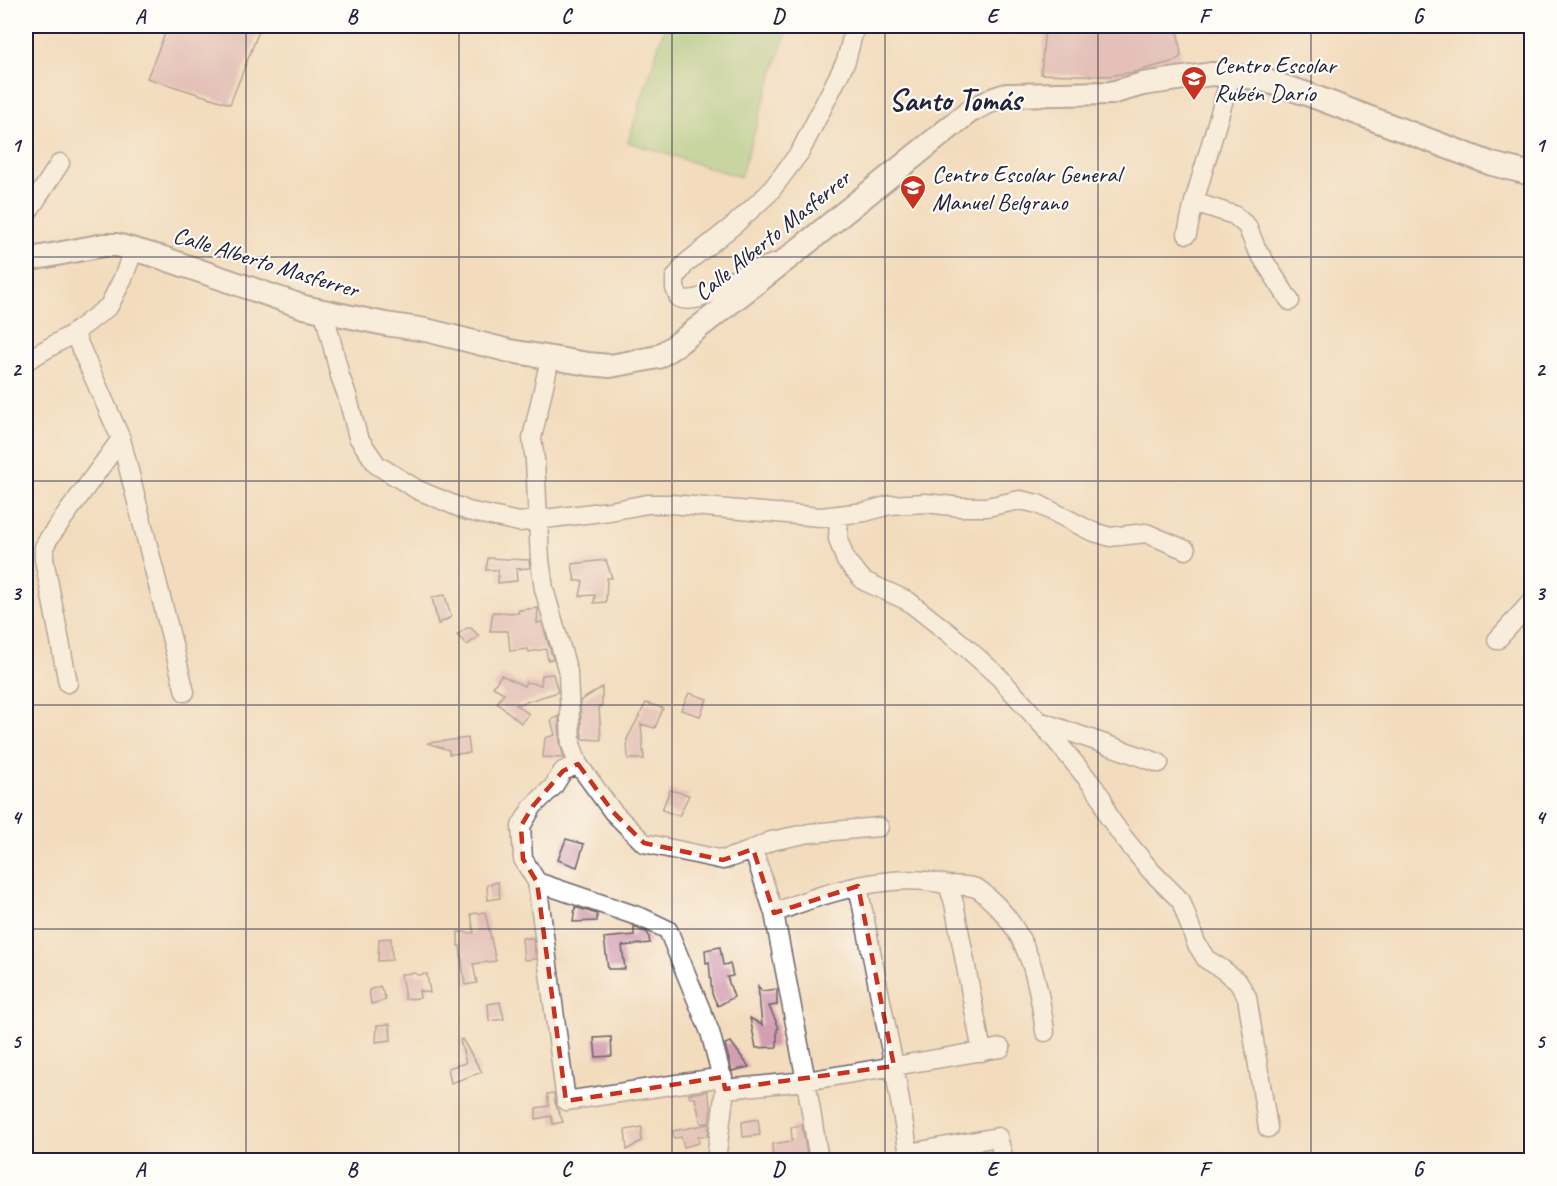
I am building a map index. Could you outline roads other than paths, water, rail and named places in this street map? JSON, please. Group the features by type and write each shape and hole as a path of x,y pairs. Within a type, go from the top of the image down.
{"main road":[{"name":"Calle Alberto Masferrer","path":"26,260 104,245 117,245 324,312 426,330 550,359 610,366 658,357 676,345 969,112 1006,95 1111,93 1143,84 1212,74 1257,78 1307,94 1492,164 1532,174"}],"street":[{"path":"787,259 744,274 695,299 679,298 675,288 675,278 686,263 755,207 769,193 794,160 846,61 855,26"},
{"path":"1187,234 1231,75"},
{"path":"26,215 60,163"},
{"path":"1194,202 1234,215 1247,226 1256,248 1290,301"},
{"path":"26,361 74,333 109,306 134,249"},
{"path":"324,312 358,437 377,465 418,490 468,511 519,522 647,504 671,504 821,517 865,512 890,505 926,503 987,507 1020,500 1038,504 1090,531 1110,537 1146,533 1186,550"},
{"path":"74,333 121,439 185,692"},
{"path":"550,359 532,438 537,520 544,589 568,672 571,744 578,764 613,812 644,843 723,860 771,841 810,833 879,827"},
{"path":"68,684 44,559 44,547 121,439"},
{"path":"839,515 838,539 846,561 864,581 908,601 960,642 999,677 1090,782 1102,798 1108,816 1123,837 1151,871 1181,901 1196,943 1206,959 1238,982 1247,997 1268,1128"},
{"path":"1497,640 1532,601"},
{"path":"1037,720 1159,763"},
{"path":"578,764 563,771 553,787 533,806 521,826 523,859 537,882 566,1101 724,1083 806,1081 1001,1048"},
{"path":"753,849 774,913 819,1161"},
{"path":"774,913 803,901 858,886 934,881 977,888 996,905 1017,930 1032,960 1041,998 1045,1032"},
{"path":"537,882 643,918 668,930 710,1032 724,1083 716,1161"},
{"path":"948,885 954,903 982,1052"},
{"path":"858,886 894,1066 909,1157 998,1137 1004,1161"}],"place":[{"name":"Centro Escolar Rubén Darío","path":"1194,102"},
{"name":"Centro Escolar General Manuel Belgrano","path":"913,211"}],"district":[{"name":"Santo Tomás","path":"955,100"}]}
